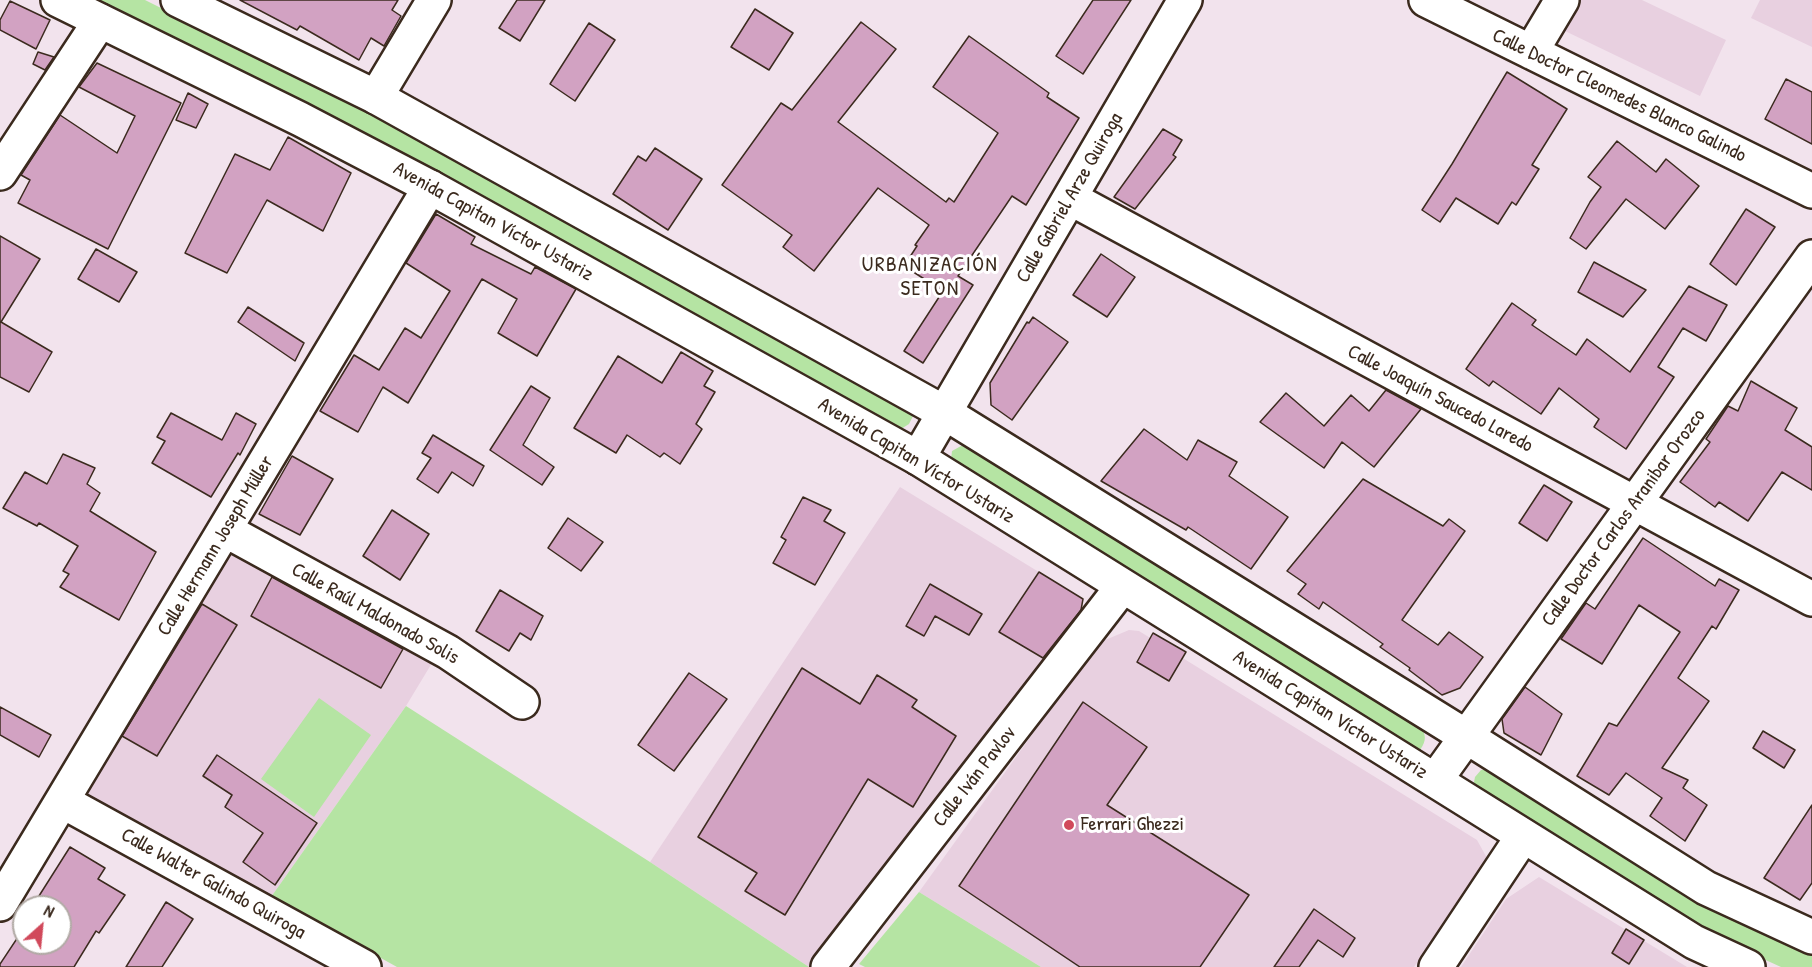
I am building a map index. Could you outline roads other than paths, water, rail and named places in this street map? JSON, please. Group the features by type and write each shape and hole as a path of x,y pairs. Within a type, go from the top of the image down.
{"street":[{"name":"Avenida Capitan Víctor Ustariz","path":"58,0 300,119 430,187 918,458 1694,942 1748,967"},
{"path":"178,0 376,96 945,413 1706,888 1812,937"},
{"path":"376,96 434,0"},
{"name":"Calle Gabriel Arze Quiroga","path":"918,458 1185,0"},
{"name":"Calle Doctor Cleomedes Blanco Galindo","path":"1426,0 1812,191"},
{"path":"1531,52 1562,0"},
{"path":"0,172 100,21"},
{"name":"Calle Hermann Joseph Müller","path":"0,904 430,187"},
{"name":"Calle Joaquín Saucedo Laredo","path":"1070,198 1812,599"},
{"name":"Calle Doctor Carlos Aranibar Orozco","path":"1436,779 1812,256"},
{"name":"Calle Raúl Maldonado Solis","path":"225,530 448,652 522,702"},
{"name":"Calle Iván Pavlov","path":"828,967 1122,587"},
{"name":"Calle Walter Galindo Quiroga","path":"62,801 364,967"},
{"path":"1436,967 1523,836"}],"place":[{"name":"Ferrari Ghezzi","path":"1069,825"}],"district":[{"name":"URBANIZACIÓN SETON","path":"930,277"}]}
